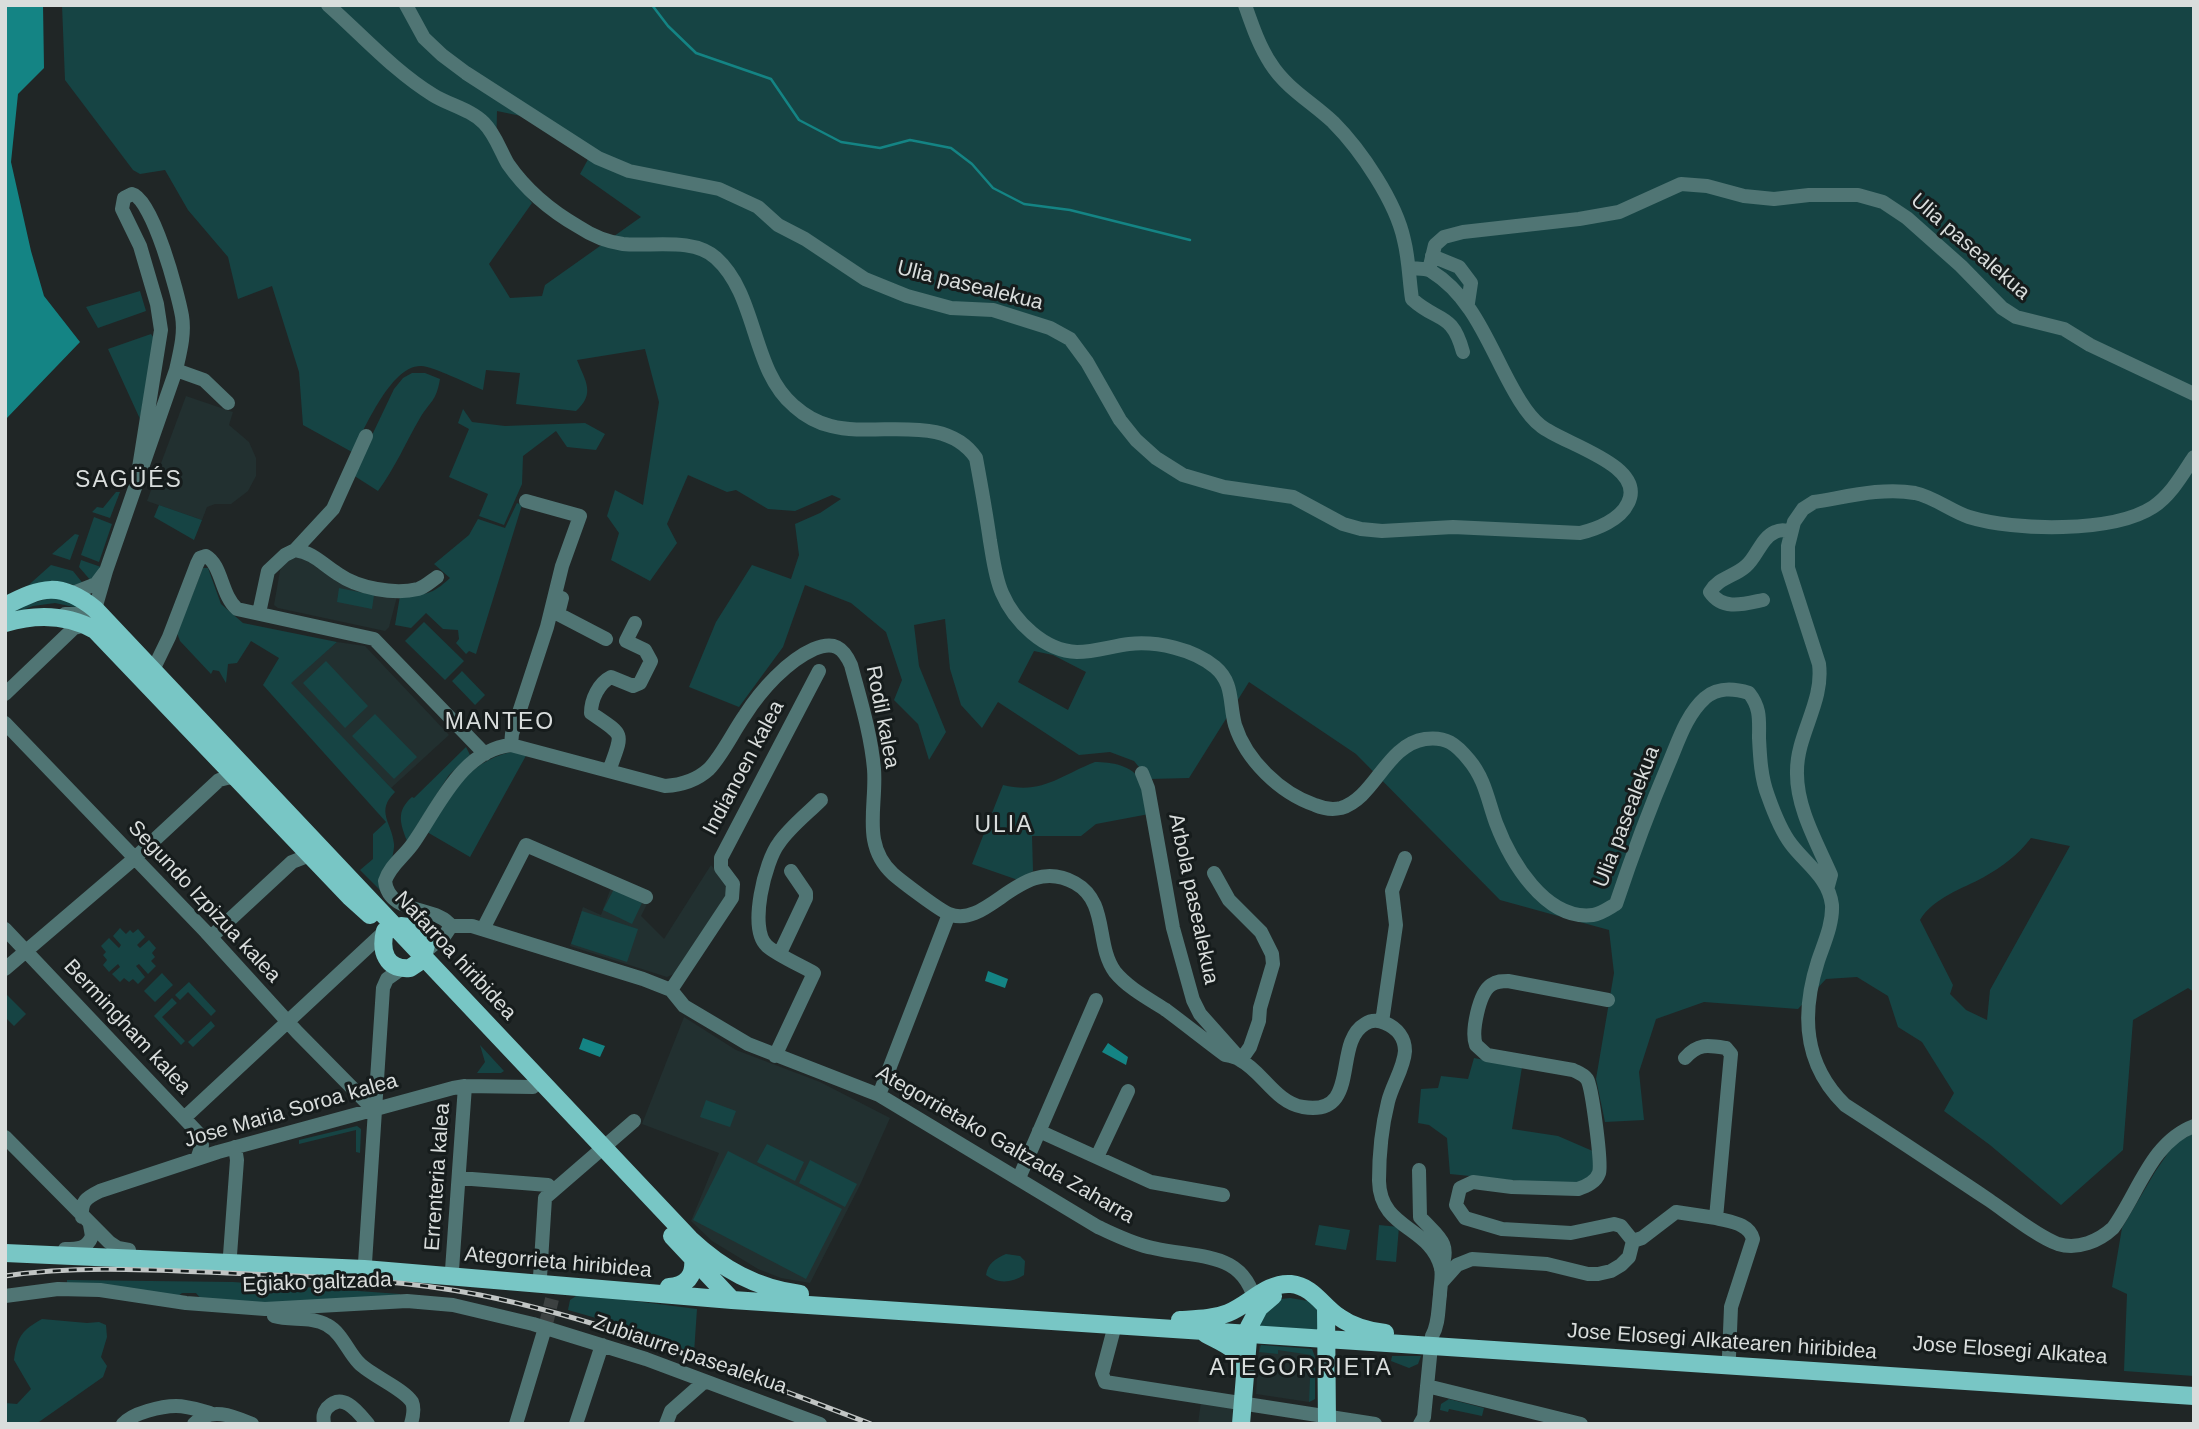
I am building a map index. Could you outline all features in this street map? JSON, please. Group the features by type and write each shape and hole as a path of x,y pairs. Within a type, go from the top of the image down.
{"main road":[{"path":"5,606 41,590 56,589 73,593"},
{"name":"Nafarroa hiribidea","path":"73,593 95,608 153,670 533,1087 690,1239 738,1276 764,1287 807,1295"},
{"path":"14,621 53,617 87,625"},
{"name":"Nafarroa hiribidea","path":"87,625 104,638 310,855 390,929"},
{"path":"411,927 419,932 424,939 417,960 393,966 385,956 383,946 390,929 411,927"},
{"name":"Nafarroa hiribidea","path":"417,960 600,1151 693,1259 729,1296"},
{"name":"Ategorrieta hiribidea","path":"129,1250 452,1270 548,1285 669,1287 729,1296 807,1295 1180,1320 1218,1316 1256,1304"},
{"name":"Ategorrieta hiribidea","path":"11,1253 319,1266 1095,1324"},
{"path":"669,1287 683,1284 690,1278 694,1268 693,1259"},
{"path":"1241,1424 1248,1334 1256,1304 1284,1292 1299,1291 1320,1301 1326,1339 1327,1420"},
{"name":"Jose Elosegi Alkatea","path":"1320,1301 1341,1319 1363,1329 1431,1341 1729,1356 2194,1386"},
{"name":"Jose Elosegi Alkatearen hiribidea","path":"1095,1324 1326,1339 1431,1341 2194,1396"},
{"path":"1200,1331 1234,1349 1245,1368"}],"street":[{"name":"Ulia pasealekua","path":"328,5 373,47 433,95 475,116 485,124 508,163 551,210 581,229 620,243 696,247 714,256 731,274 777,387 792,405 810,418 831,426 933,432 953,437 968,446 975,458 1001,591 1016,619 1037,637 1059,648 1075,652 1151,643 1198,656 1215,667 1227,681 1235,725 1247,749 1276,784 1299,798 1328,809 1340,808 1360,795 1407,745 1436,737 1452,741 1471,762 1483,781 1497,825 1517,863 1536,891 1561,909 1574,914 1591,915 1616,904 1639,834 1694,709 1706,697 1723,688 1741,690 1749,693 1756,702 1760,717 1762,774 1777,821 1790,843 1828,886"},
{"name":"Ulia pasealekua","path":"406,5 424,38 439,53 598,158 629,171 722,190 758,207 778,225 805,239 865,279 907,296 951,307 993,310 1050,328 1070,339 1087,362 1120,420 1136,440 1156,458 1183,475 1224,487 1293,497 1343,524 1382,531 1453,527 1580,533 1596,529 1619,515 1632,495 1630,481 1617,467 1540,426 1521,402 1468,303 1430,263"},
{"path":"1245,5 1271,65 1303,98 1333,123 1364,160 1394,211 1404,237 1412,299 1419,306 1453,325 1463,352"},
{"name":"Ulia pasealekua","path":"1430,263 1435,245 1444,237 1463,232 1619,212 1681,184 1707,186 1744,196 1774,199 1809,195 1858,195 1883,202 1907,218 2016,317 2064,329 2090,345 2194,394"},
{"path":"14,621 41,613 91,614 95,608 145,449 176,370 182,337 182,317 160,236 141,198 132,194 124,198 122,209 140,246 157,304 160,335 145,449"},
{"name":"Ulia pasealekua","path":"1410,268 1430,263 1459,267 1471,282 1468,303"},
{"path":"160,335 172,331 182,337"},
{"path":"176,370 204,380 228,403"},
{"path":"259,613 268,571 285,555 295,550 333,509 366,436"},
{"path":"2194,457 2166,497 2156,505 2143,513 2109,523 2064,527 1997,523 1968,516 1917,494 1896,491 1814,502 1803,509 1794,522 1788,568 1819,664 1821,679 1801,745 1797,771 1801,804 1831,875 1828,886 1832,906 1831,921 1810,987 1808,1028 1815,1059 1833,1093 1845,1105 2023,1223 2058,1244 2073,1246 2088,1244 2104,1237 2122,1215 2159,1151 2171,1138 2194,1126"},
{"path":"365,1263 383,988 387,979 417,960 448,930 445,920 395,899 389,894 385,881 392,868 414,843 451,784 485,754 511,745 560,573 580,516 526,501"},
{"path":"1763,600 1731,606 1715,600 1710,592 1715,584 1745,568 1766,538 1776,531 1791,532"},
{"path":"295,550 309,552 338,575 373,588 421,588 437,577"},
{"path":"154,690 153,670 200,558 206,555 214,564 230,603 237,610 374,639 485,754"},
{"path":"73,593 96,584 106,571"},
{"path":"560,573 567,578 558,614 606,639"},
{"path":"613,772 621,739 618,731 591,713 591,705 602,681 611,677 634,685 640,683 651,661 645,650 626,641 635,623"},
{"path":"5,694 74,628 87,625"},
{"name":"Rodil kalea","path":"511,745 665,786 684,785 709,768 747,712 774,679 807,652 832,644 846,654 851,665 872,756 872,831 877,851 893,874 949,914"},
{"name":"Indianoen kalea","path":"671,990 732,898 733,884 721,868 721,858 819,671"},
{"name":"Segundo Izpizua kalea","path":"5,723 373,1109"},
{"name":"Arbola pasealekua","path":"1142,773 1148,788 1172,928 1193,1000 1200,1014 1241,1060"},
{"path":"5,969 135,858 219,780 231,778 242,783"},
{"path":"775,1056 814,974 766,946 761,936 762,884 768,862 779,843 821,800"},
{"path":"484,929 526,845 646,897"},
{"path":"211,937 292,862 310,855"},
{"path":"1382,1021 1396,925 1392,891 1405,858"},
{"path":"780,953 806,898 806,893 791,872"},
{"path":"1214,873 1229,900 1261,932 1272,954 1273,964 1260,1008 1259,1021 1250,1047 1241,1060"},
{"path":"879,1095 949,914 975,912 1033,878 1054,877 1077,884 1097,907 1105,947 1115,972 1131,987 1225,1055 1241,1060 1266,1084 1296,1105 1314,1108 1335,1100 1342,1088 1348,1050 1356,1032 1369,1021 1382,1021 1400,1033 1405,1050 1387,1104 1379,1178 1380,1196 1385,1208 1427,1244 1434,1254 1441,1276"},
{"name":"Ategorrietako Galtzada Zaharra","path":"419,932 429,936 460,925 484,929 671,990 684,1006 731,1035 775,1056 879,1095 1088,1221 1125,1240 1229,1264 1248,1279 1256,1304"},
{"name":"Bermingham kalea","path":"5,929 202,1139 197,1159"},
{"path":"184,1118 390,929"},
{"path":"1608,1000 1508,981 1498,981 1486,990 1474,1030 1476,1045 1487,1055 1573,1070 1583,1075 1590,1087 1600,1166 1596,1179 1586,1187 1578,1189 1466,1183 1460,1188 1456,1205 1465,1218 1502,1229 1571,1233 1614,1223 1621,1226 1633,1241"},
{"path":"1019,1178 1096,1000"},
{"path":"1685,1058 1704,1045 1726,1048 1731,1054 1716,1219"},
{"name":"Jose Maria Soroa kalea","path":"86,1221 81,1205 86,1198 100,1191 235,1147 465,1086 533,1087"},
{"name":"Errenteria kalea","path":"452,1270 465,1086"},
{"path":"1097,1157 1128,1091"},
{"path":"548,1285 545,1198 634,1121"},
{"path":"1040,1131 1151,1182 1223,1195"},
{"path":"5,1138 86,1221 113,1245 129,1250"},
{"path":"230,1255 237,1160 235,1147"},
{"path":"1419,1170 1420,1217 1443,1243 1446,1251 1437,1327 1431,1341 1424,1418 1420,1424"},
{"path":"459,1178 548,1185 553,1191"},
{"path":"1633,1241 1642,1238 1676,1212 1744,1226 1751,1232 1753,1239 1731,1307 1729,1356"},
{"path":"11,1253 28,1248 81,1248 90,1239 86,1221"},
{"path":"1441,1276 1472,1259 1547,1264 1579,1273 1598,1274 1621,1265 1629,1257 1633,1241"},
{"name":"Egiako galtzada","path":"5,1296 58,1289 100,1290 186,1303 265,1309 407,1301 434,1302 545,1328"},
{"path":"265,1309 269,1314 282,1318 303,1318 327,1325 360,1364 403,1392 412,1403 414,1411 411,1424"},
{"path":"1115,1325 1102,1374 1105,1382 1242,1403 1327,1420 1375,1424"},
{"path":"516,1424 545,1328"},
{"name":"Zubiaurre pasealekua","path":"545,1328 602,1345 817,1423"},
{"path":"576,1424 602,1345"},
{"path":"666,1424 671,1411 705,1381"},
{"path":"1427,1385 1581,1424"},
{"path":"324,1424 325,1410 333,1403 344,1401 352,1405 368,1424"},
{"path":"123,1424 128,1418 178,1406 225,1414 252,1424"},
{"path":"194,1424 210,1413"}],"shaded area":[{"path":"62,5 2194,5 2194,992 2188,988 2133,1020 2123,1150 2061,1205 1990,1145 1944,1111 1954,1093 1922,1042 1898,1027 1888,996 1857,977 1826,979 1798,1009 1704,1002 1656,1019 1639,1072 1644,1120 1605,1122 1596,1079 1614,973 1609,930 1500,900 1356,754 1249,682 1189,778 1149,779 1134,761 1110,752 1079,755 998,702 982,728 961,705 950,669 945,619 914,625 919,666 946,732 929,760 918,724 894,700 902,680 886,632 851,603 805,585 783,647 739,707 689,687 716,622 752,565 791,579 799,555 795,524 820,513 841,499 832,495 795,511 768,509 736,490 727,492 688,475 667,524 677,543 650,581 611,560 619,533 607,516 615,490 643,505 659,402 645,349 577,360 587,392 582,405 576,411 516,404 520,373 486,370 483,390 427,367 410,368 399,376 380,400 352,452 303,425 299,372 272,286 238,299 228,257 188,210 165,170 140,174 133,170 65,80","holes":["497,111 526,117 592,152 580,174 641,217 545,285 542,296 510,298 489,264 532,203 496,156","1034,651 1053,655 1086,672 1068,710 1018,682","2031,838 2070,846 1990,990 1987,1020 1966,1010 1950,994 1953,985 1920,920 1940,900 1984,877 2016,855"]},
{"path":"140,291 146,311 98,328 86,307"},
{"path":"151,334 154,338 140,419 108,349"},
{"path":"412,373 425,373 440,379 438,387 435,397 378,491 353,475 394,389 403,378"},
{"path":"186,396 233,412 229,425 249,442 256,458 256,476 248,491 231,504 207,507 202,520 147,501"},
{"path":"463,409 472,422 505,426 585,423 605,434 596,450 567,447 556,431 523,456 522,484 504,525 479,516 488,494 449,477 469,429 458,423"},
{"path":"116,492 120,492 110,518 92,512 97,507 103,508"},
{"path":"517,503 522,505 476,654 469,651 466,654 456,643 459,639 458,630 443,629 426,613 411,628 395,625 400,596 428,593 444,584 450,578 434,564 469,535 478,519 505,528"},
{"path":"159,505 202,520 194,540 154,517"},
{"path":"94,517 112,524 99,562 81,555"},
{"path":"75,534 79,535 70,560 52,554"},
{"path":"296,557 307,558 398,593 389,627 385,631 274,605 281,565"},
{"path":"81,560 101,567 92,582 79,567"},
{"path":"51,565 73,571 85,586 57,582 23,590"},
{"path":"203,568 208,568 221,604 243,623 337,642 291,683 395,792 385,811 394,848 383,893 360,870 373,859 373,834 386,822 263,685 279,658 251,641 237,663 228,664 226,683 219,671 213,670 211,674 180,641 177,633"},
{"path":"339,588 374,595 372,609 337,602"},
{"path":"60,595 88,610 55,603 33,606 5,616 5,611"},
{"path":"424,622 464,661 445,680 405,641"},
{"path":"337,642 365,646 449,735 391,788 290,683"},
{"path":"326,661 368,706 345,728 303,683"},
{"path":"462,671 485,695 475,705 452,681"},
{"path":"375,714 417,757 394,779 352,736"},
{"path":"466,747 470,755 449,775 407,841 401,823 403,807"},
{"path":"511,752 528,752 470,857 427,832 460,783 470,773 495,757"},
{"path":"1095,762 1121,766 1132,771 1144,788 1149,814 1096,824 1081,836 1032,836 1033,871 1018,880 972,864 1003,785 1040,786"},
{"path":"711,865 728,886 729,893 676,973 667,977 570,946 583,907 601,915 612,885 648,902 641,916 664,939"},
{"path":"614,889 642,903 632,924 603,910"},
{"path":"582,911 638,929 627,962 571,944"},
{"path":"120,928 126,934 130,930 133,933 138,929 145,937 137,945 140,948 149,940 156,948 152,953 155,957 151,961 156,966 148,974 139,964 136,966 145,977 138,984 133,979 129,982 124,978 120,982 112,974 120,967 118,964 109,972 103,965 107,960 103,955 106,952 101,946 109,938 119,948 121,945 113,936"},
{"path":"162,973 173,985 155,1002 144,991"},
{"path":"189,982 216,1011 211,1016 188,992 180,1000 175,995"},
{"path":"7,995 26,1014 14,1026 5,1017"},
{"path":"172,998 177,1003 162,1017 185,1041 181,1045 154,1016"},
{"path":"684,1017 736,1050 820,1082 890,1118 860,1185 810,1283 781,1278 758,1269 712,1241 691,1221 719,1153 642,1124"},
{"path":"211,1021 215,1026 193,1047 188,1042"},
{"path":"480,1045 504,1071 477,1073 485,1062"},
{"path":"1474,1058 1522,1067 1512,1129 1558,1136 1595,1152 1598,1167 1585,1183 1529,1182 1450,1174 1447,1138 1429,1125 1418,1123 1421,1089 1438,1088 1441,1076 1468,1079"},
{"path":"706,1100 736,1111 730,1127 700,1117"},
{"path":"357,1126 361,1129 360,1153 356,1152 356,1130 299,1144 299,1140"},
{"path":"2194,1133 2194,1376 2124,1371 2127,1294 2112,1287 2122,1228 2174,1144"},
{"path":"767,1144 804,1162 795,1181 757,1162"},
{"path":"728,1151 842,1209 806,1279 693,1220"},
{"path":"810,1160 857,1184 845,1207 799,1183"},
{"path":"1319,1225 1350,1230 1346,1250 1315,1245"},
{"path":"1379,1225 1399,1227 1396,1262 1376,1260"},
{"path":"1006,1254 1020,1256 1025,1261 1024,1275 1005,1281 986,1275 988,1267"},
{"path":"67,1280 233,1282 400,1294 400,1298 282,1305 202,1300 196,1293 182,1293 176,1298 67,1284"},
{"path":"579,1294 697,1309 694,1353 568,1310 570,1300"},
{"path":"1290,1298 1318,1306 1321,1330 1257,1329 1257,1318 1281,1299"},
{"path":"42,1319 99,1322 106,1325 107,1337 101,1357 107,1366 103,1377 36,1424 5,1424 5,1403 17,1404 31,1389 14,1360 17,1345 25,1331"},
{"path":"1261,1345 1312,1349 1315,1357 1315,1399 1309,1402 1256,1394"},
{"path":"1261,1345 1312,1349 1315,1357 1315,1399 1309,1402 1311,1355 1278,1350 1278,1354 1259,1352"},
{"path":"1392,1356 1421,1356 1418,1364 1409,1368 1391,1361"},
{"path":"1449,1399 1484,1408 1482,1416 1449,1409 1448,1412 1440,1410 1441,1404"},
{"path":"1201,1401 1228,1405 1236,1412 1234,1424 1198,1424"}],"water":[{"path":"5,5 43,5 44,68 18,94 11,162 44,296 80,342 5,420"},
{"path":"988,971 1008,979 1005,988 985,981"},
{"path":"583,1038 605,1046 600,1057 579,1049"},
{"path":"1108,1043 1128,1057 1126,1065 1102,1052"}],"waterway":[{"path":"652,5 668,26 696,53 771,79 799,120 841,142 880,148 910,140 951,148 972,164 993,188 1024,204 1070,210 1190,240"}],"tunnel":[{"path":"545,1328 552,1299"}],"railway":[{"path":"5,1276 60,1270 144,1270 354,1279 449,1289 530,1306 629,1335 871,1424"}],"district":[{"name":"SAGÜÉS","path":"129,481"},
{"name":"MANTEO","path":"500,723"},
{"name":"ULIA","path":"1004,826"},
{"name":"ATEGORRIETA","path":"1301,1369"}]}
